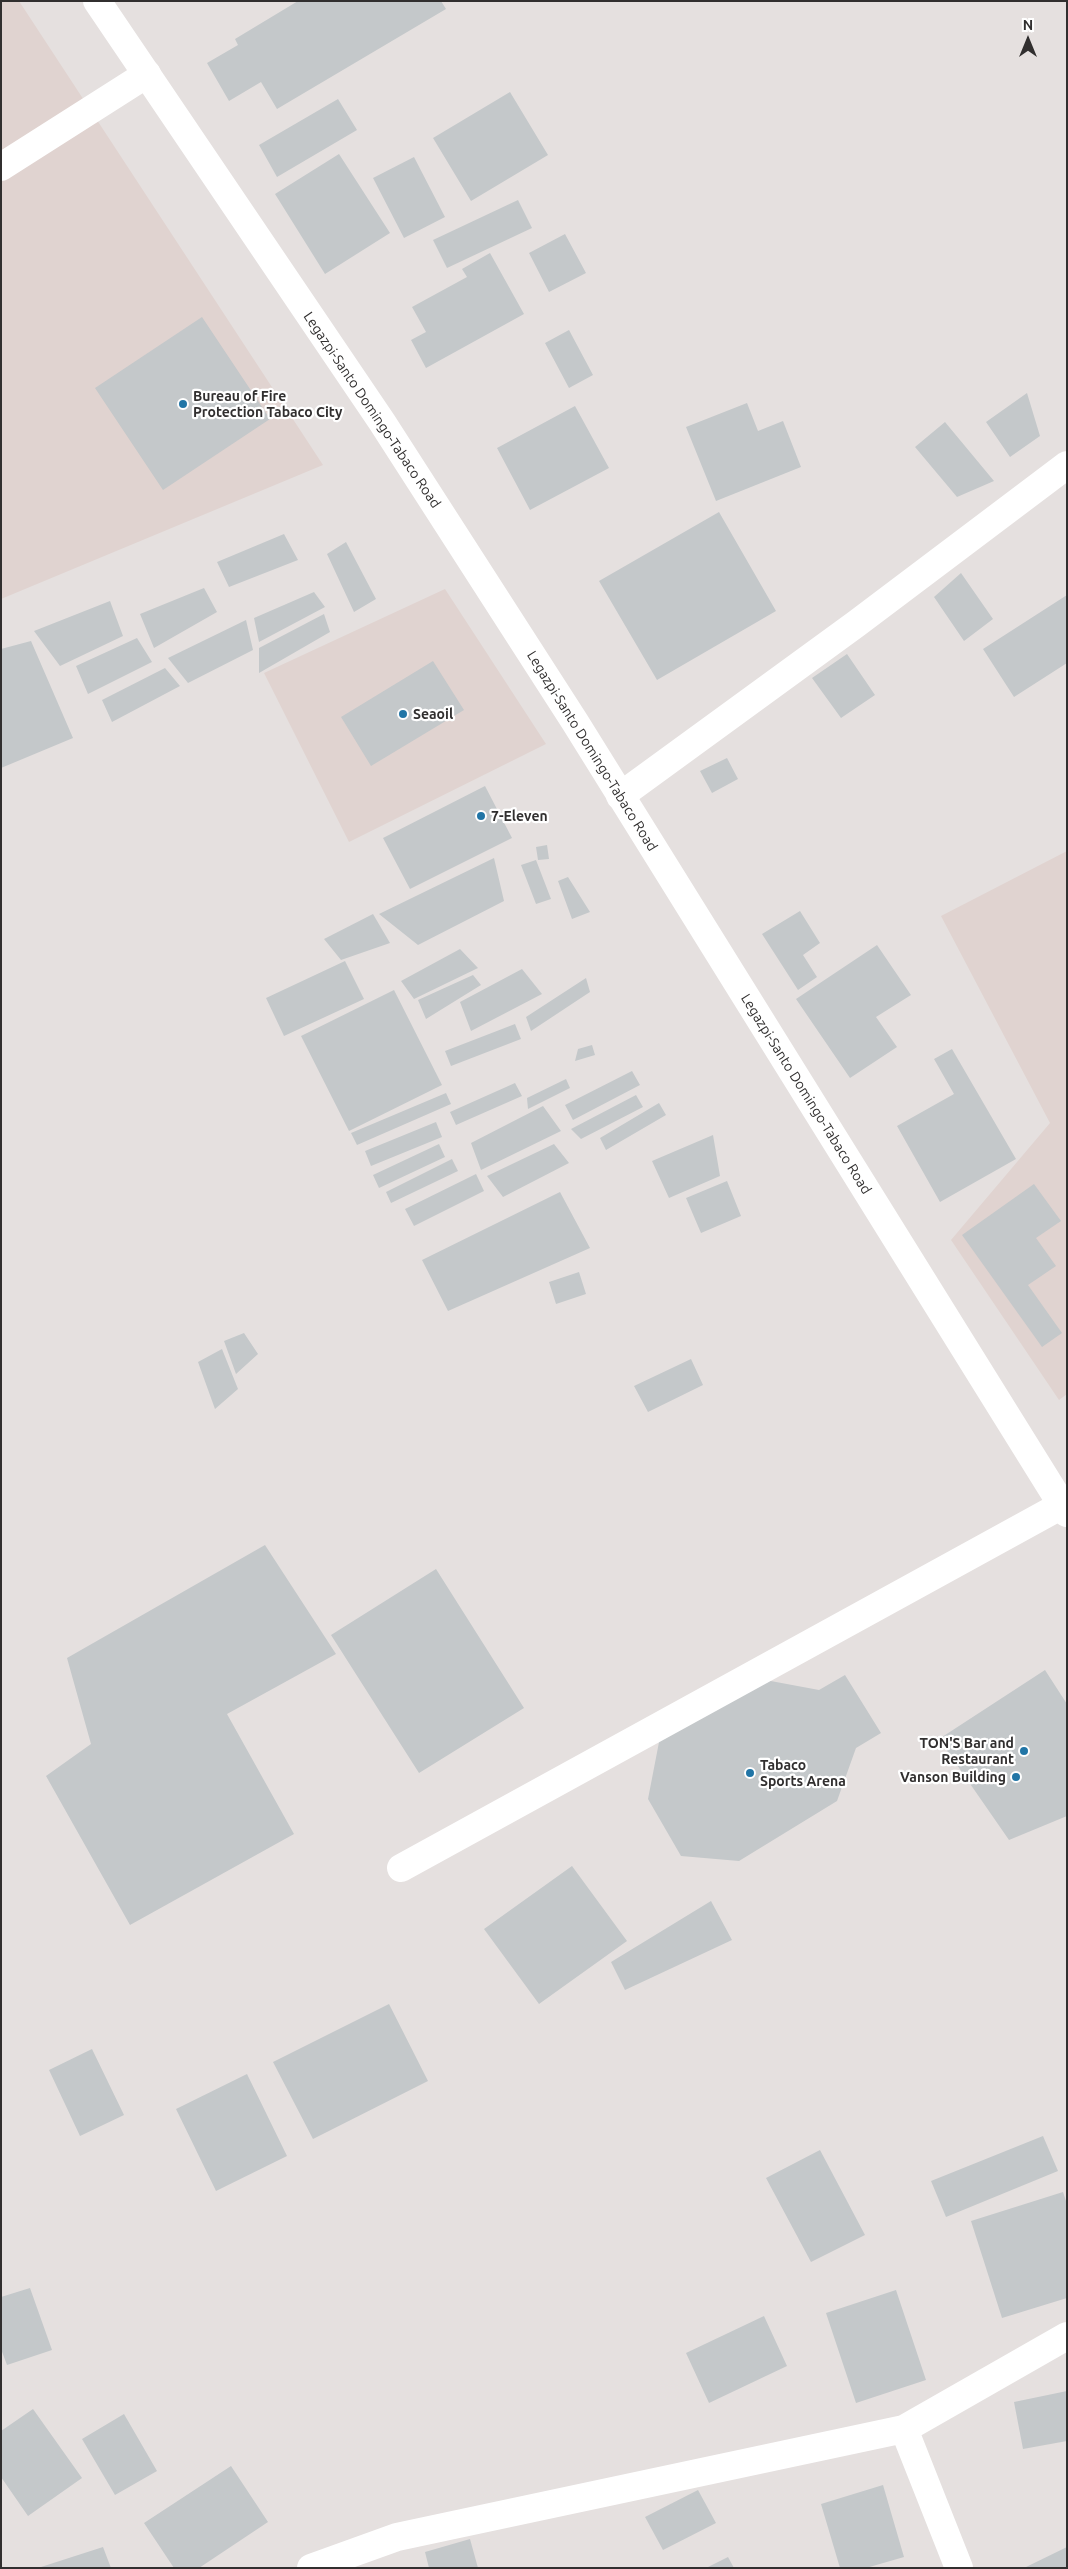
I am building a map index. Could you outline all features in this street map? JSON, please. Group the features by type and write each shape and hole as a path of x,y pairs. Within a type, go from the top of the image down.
{"main road":[{"name":"Legazpi-Santo Domingo-Tabaco Road","path":"97,1 382,422 575,722 1064,1509"},
{"path":"1,167 147,74"},
{"path":"620,796 856,624 1067,465"},
{"path":"401,1868 1064,1509"},
{"path":"311,2568 397,2537 904,2429 1067,2336"},
{"path":"904,2429 959,2568"}],"shaded area":[{"path":"1,1 19,1 323,465 1,599"},
{"path":"445,589 546,744 349,842 264,673"},
{"path":"1067,851 1067,1394 1059,1400 951,1240 1050,1123 941,916"}],"building":[{"path":"298,1 441,1 446,9 277,109 261,82 229,101 207,63 238,45 235,39"},
{"path":"510,92 548,155 471,201 433,138"},
{"path":"338,99 357,130 277,177 259,145"},
{"path":"339,154 390,233 325,274 275,194"},
{"path":"414,157 445,217 404,238 373,178"},
{"path":"518,200 532,228 447,268 433,240"},
{"path":"565,234 586,273 549,292 529,253"},
{"path":"490,253 524,314 426,368 411,340 426,332 412,307 467,277 462,269"},
{"name":"Bureau of Fire Protection Tabaco City","path":"202,317 270,419 163,490 95,388"},
{"path":"569,330 593,375 569,388 545,343"},
{"path":"1027,393 1040,436 1010,457 986,422"},
{"path":"747,403 758,431 783,421 801,467 716,501 686,427"},
{"path":"575,406 609,468 530,510 497,448"},
{"path":"945,422 994,481 957,497 915,447"},
{"path":"719,512 776,611 657,680 599,581"},
{"path":"284,534 298,560 229,587 217,562"},
{"path":"346,542 376,599 354,612 327,554"},
{"path":"961,573 993,619 964,641 934,597"},
{"path":"204,588 217,612 154,648 140,614"},
{"path":"314,592 325,607 259,642 254,618"},
{"path":"1067,595 1067,663 1014,697 983,649"},
{"path":"110,601 123,636 60,666 34,631"},
{"path":"324,614 330,632 259,673 259,648"},
{"path":"246,620 253,650 188,683 168,658"},
{"path":"137,638 152,662 88,694 76,666"},
{"path":"31,641 73,738 1,768 1,649"},
{"path":"847,654 875,695 841,718 812,678"},
{"path":"433,661 464,710 371,766 341,717"},
{"path":"165,668 180,686 112,722 102,700"},
{"path":"727,758 738,779 712,793 700,771"},
{"path":"485,786 512,838 410,889 383,838"},
{"path":"547,845 549,859 538,860 536,847"},
{"path":"494,858 504,901 418,945 379,914"},
{"path":"536,860 551,899 536,904 521,865"},
{"path":"568,877 590,912 572,919 558,881"},
{"path":"800,911 820,943 803,955 817,977 798,990 762,934"},
{"path":"373,914 390,943 341,960 324,939"},
{"path":"877,945 911,995 876,1017 897,1047 850,1078 796,999"},
{"path":"460,949 478,968 414,999 401,981"},
{"path":"345,961 364,999 284,1036 266,998"},
{"path":"522,969 542,994 471,1031 460,1002"},
{"path":"473,975 481,985 426,1019 418,1000"},
{"path":"586,978 590,992 531,1031 526,1017"},
{"path":"394,990 442,1085 349,1131 301,1036"},
{"path":"515,1024 521,1039 451,1066 445,1051"},
{"path":"592,1045 595,1055 575,1061 578,1049"},
{"path":"952,1049 1016,1159 940,1202 897,1126 954,1094 934,1059"},
{"path":"632,1071 640,1085 573,1120 565,1105"},
{"path":"566,1079 570,1088 528,1109 527,1098"},
{"path":"515,1083 522,1096 456,1125 450,1112"},
{"path":"446,1093 451,1104 357,1145 351,1133"},
{"path":"636,1095 643,1107 581,1139 571,1129"},
{"path":"659,1103 666,1115 606,1150 600,1138"},
{"path":"543,1106 561,1131 481,1170 471,1143"},
{"path":"436,1122 442,1137 371,1166 365,1151"},
{"path":"713,1135 720,1176 669,1198 652,1161"},
{"path":"439,1144 445,1157 379,1188 373,1175"},
{"path":"554,1144 569,1163 503,1197 487,1176"},
{"path":"452,1159 458,1171 391,1203 386,1192"},
{"path":"476,1174 484,1191 414,1226 405,1209"},
{"path":"727,1181 741,1216 701,1233 686,1198"},
{"path":"1034,1184 1061,1221 1036,1238 1056,1266 1028,1285 1062,1333 1042,1347 962,1235"},
{"path":"560,1192 590,1248 448,1311 422,1260"},
{"path":"579,1272 586,1294 556,1304 549,1282"},
{"path":"244,1333 258,1354 236,1374 224,1341"},
{"path":"222,1349 238,1389 215,1409 198,1362"},
{"path":"691,1359 703,1385 648,1412 634,1386"},
{"path":"265,1545 336,1654 227,1714 294,1834 130,1925 46,1776 91,1744 67,1658"},
{"path":"436,1569 524,1708 419,1773 331,1635"},
{"name":"Vanson Building","path":"1045,1670 1067,1704 1067,1816 1009,1840 939,1739"},
{"name":"Tabaco Sports Arena","path":"845,1675 881,1733 856,1748 837,1801 739,1861 681,1856 648,1799 660,1737 760,1679 819,1690"},
{"path":"572,1866 627,1941 539,2004 484,1929"},
{"path":"711,1901 732,1940 625,1990 611,1962"},
{"path":"389,2004 428,2081 313,2139 273,2062"},
{"path":"92,2049 124,2115 80,2136 49,2070"},
{"path":"247,2074 287,2156 216,2191 176,2109"},
{"path":"1043,2136 1058,2171 946,2217 931,2181"},
{"path":"820,2150 865,2235 811,2262 766,2178"},
{"path":"1063,2192 1067,2204 1067,2298 1002,2318 971,2221"},
{"path":"30,2288 52,2350 7,2365 1,2349 1,2297"},
{"path":"896,2290 926,2380 856,2403 826,2313"},
{"path":"764,2316 787,2366 709,2403 686,2353"},
{"path":"1067,2391 1067,2441 1023,2449 1014,2402"},
{"path":"33,2409 82,2478 28,2516 1,2477 1,2431"},
{"path":"124,2414 157,2471 115,2495 82,2439"},
{"path":"231,2466 268,2522 199,2568 174,2568 144,2523"},
{"path":"883,2485 904,2557 866,2568 840,2568 821,2504"},
{"path":"698,2490 716,2523 663,2550 645,2517"},
{"path":"470,2539 478,2568 429,2568 425,2552"},
{"path":"103,2547 111,2568 41,2567"},
{"path":"1067,2547 1067,2568 1024,2568"},
{"path":"728,2557 734,2568 706,2568"}],"place":[{"name":"Bureau of Fire Protection Tabaco City","path":"183,404"},
{"name":"Seaoil","path":"403,714"},
{"name":"7-Eleven","path":"481,816"},
{"name":"TON'S Bar and Restaurant","path":"1024,1751"},
{"name":"Tabaco Sports Arena","path":"750,1773"},
{"name":"Vanson Building","path":"1016,1777"}]}
